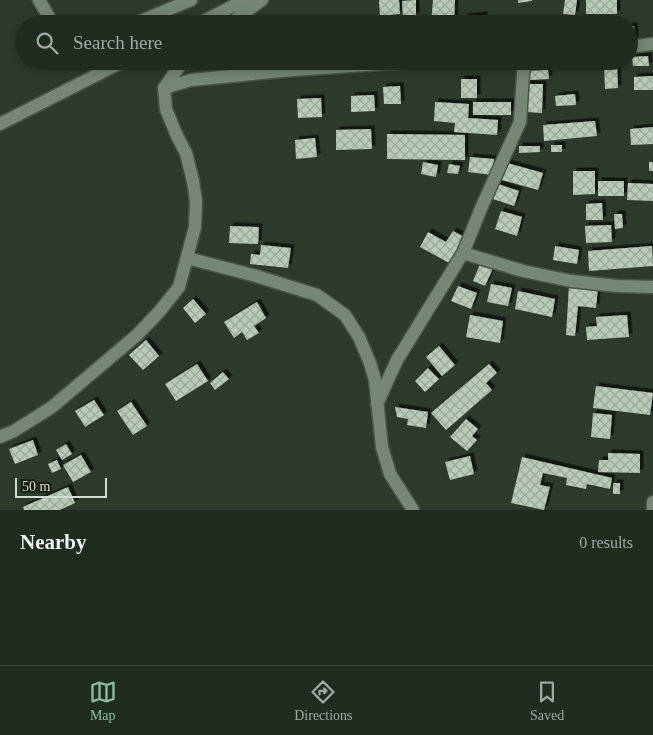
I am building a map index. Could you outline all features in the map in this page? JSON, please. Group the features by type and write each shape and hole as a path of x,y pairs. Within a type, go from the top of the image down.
{"street":[{"path":"39,0 48,15"},
{"path":"155,15 191,0"},
{"path":"216,15 245,0"},
{"path":"241,15 262,0"},
{"path":"638,46 653,44"},
{"path":"0,124 106,70"},
{"path":"0,437 14,431 52,407 137,334 159,312 179,287 195,227 196,201 186,153 166,108 164,88 177,70"},
{"path":"164,88 191,80 293,70"},
{"path":"377,404 397,360 463,253 520,122 524,70"},
{"path":"463,253 523,271 572,281 616,286 653,287"},
{"path":"187,258 256,276 317,295 345,315 359,337 370,363 374,380 382,447 390,474 413,510"},
{"path":"652,510 653,502"}],"building":[{"path":"379,0 399,0 400,14 380,15"},
{"path":"416,0 416,15 403,15 402,1"},
{"path":"433,0 455,0 454,15 432,15"},
{"path":"518,0 532,0 532,1 518,3"},
{"path":"565,0 577,0 575,15 563,14"},
{"path":"586,0 617,0 617,14 586,14"},
{"path":"648,56 649,66 638,66 638,57"},
{"path":"548,70 549,79 529,80 529,71"},
{"path":"604,70 617,70 618,88 605,89"},
{"path":"653,76 653,90 634,90 634,77"},
{"path":"461,79 477,79 477,98 461,98"},
{"path":"527,84 543,84 542,113 526,112"},
{"path":"400,86 401,104 384,104 383,87"},
{"path":"575,94 576,105 556,106 555,96"},
{"path":"374,95 375,111 351,112 351,96"},
{"path":"321,98 322,117 298,118 297,99"},
{"path":"435,102 469,104 468,118 498,120 497,135 454,132 455,123 434,121"},
{"path":"473,102 511,102 511,115 473,115"},
{"path":"595,121 597,136 544,141 543,125"},
{"path":"653,127 653,144 631,145 630,129"},
{"path":"371,129 372,149 336,150 336,130"},
{"path":"387,134 465,135 465,160 387,159"},
{"path":"315,138 317,157 296,159 295,140"},
{"path":"551,145 562,145 562,152 551,152"},
{"path":"519,146 540,146 540,152 519,153"},
{"path":"470,157 494,159 492,175 468,172"},
{"path":"423,162 438,165 436,177 421,174"},
{"path":"649,162 653,162 653,171 649,171"},
{"path":"507,163 543,173 538,190 502,180"},
{"path":"449,164 460,166 458,174 447,173"},
{"path":"573,171 595,171 595,194 573,195"},
{"path":"598,181 624,181 624,196 598,196"},
{"path":"628,183 653,184 653,201 627,200"},
{"path":"498,184 519,191 514,206 493,199"},
{"path":"602,203 603,220 586,220 586,204"},
{"path":"501,211 522,217 517,236 495,229"},
{"path":"614,214 622,214 623,228 615,229"},
{"path":"611,225 612,242 586,243 585,226"},
{"path":"230,226 259,227 258,244 229,243"},
{"path":"453,231 466,238 451,264 420,247 428,232 446,242"},
{"path":"261,245 291,248 288,268 250,264 251,254 260,255"},
{"path":"555,246 579,250 577,264 553,260"},
{"path":"652,246 653,266 589,271 588,251"},
{"path":"480,264 493,268 485,286 473,281"},
{"path":"491,284 512,288 508,306 487,302"},
{"path":"569,285 598,287 596,308 578,306 575,336 566,335"},
{"path":"458,286 477,293 471,309 451,301"},
{"path":"518,291 555,299 552,317 515,309"},
{"path":"193,299 206,314 195,323 183,308"},
{"path":"257,302 266,318 254,326 259,333 247,340 242,332 234,338 224,322"},
{"path":"470,315 503,321 500,343 466,337"},
{"path":"627,315 629,337 587,340 586,327 597,326 596,317"},
{"path":"146,340 159,356 143,370 129,355"},
{"path":"439,346 455,365 442,376 426,357"},
{"path":"197,364 208,381 176,401 165,384"},
{"path":"489,364 497,373 486,383 492,390 446,430 431,413"},
{"path":"428,368 439,379 425,392 415,381"},
{"path":"223,372 229,379 215,390 210,383"},
{"path":"596,386 653,393 650,415 593,408"},
{"path":"94,400 104,415 85,427 75,411"},
{"path":"131,402 147,426 133,435 117,411"},
{"path":"395,407 428,412 426,428 407,425 408,419 397,417"},
{"path":"593,413 612,415 610,439 591,437"},
{"path":"466,419 478,429 472,436 477,440 467,451 450,437"},
{"path":"33,440 38,455 15,464 9,449"},
{"path":"66,444 72,454 62,460 56,450"},
{"path":"608,453 640,454 640,473 598,472 599,460 608,460"},
{"path":"81,455 91,472 73,482 63,465"},
{"path":"470,456 474,474 450,480 445,462"},
{"path":"522,457 612,478 610,489 587,484 586,489 566,485 567,478 543,473 540,485 550,487 544,510 511,503"},
{"path":"57,460 61,469 52,473 48,464"},
{"path":"613,483 620,483 620,494 613,494"},
{"path":"68,487 75,503 60,510 24,510 23,507"}]}
